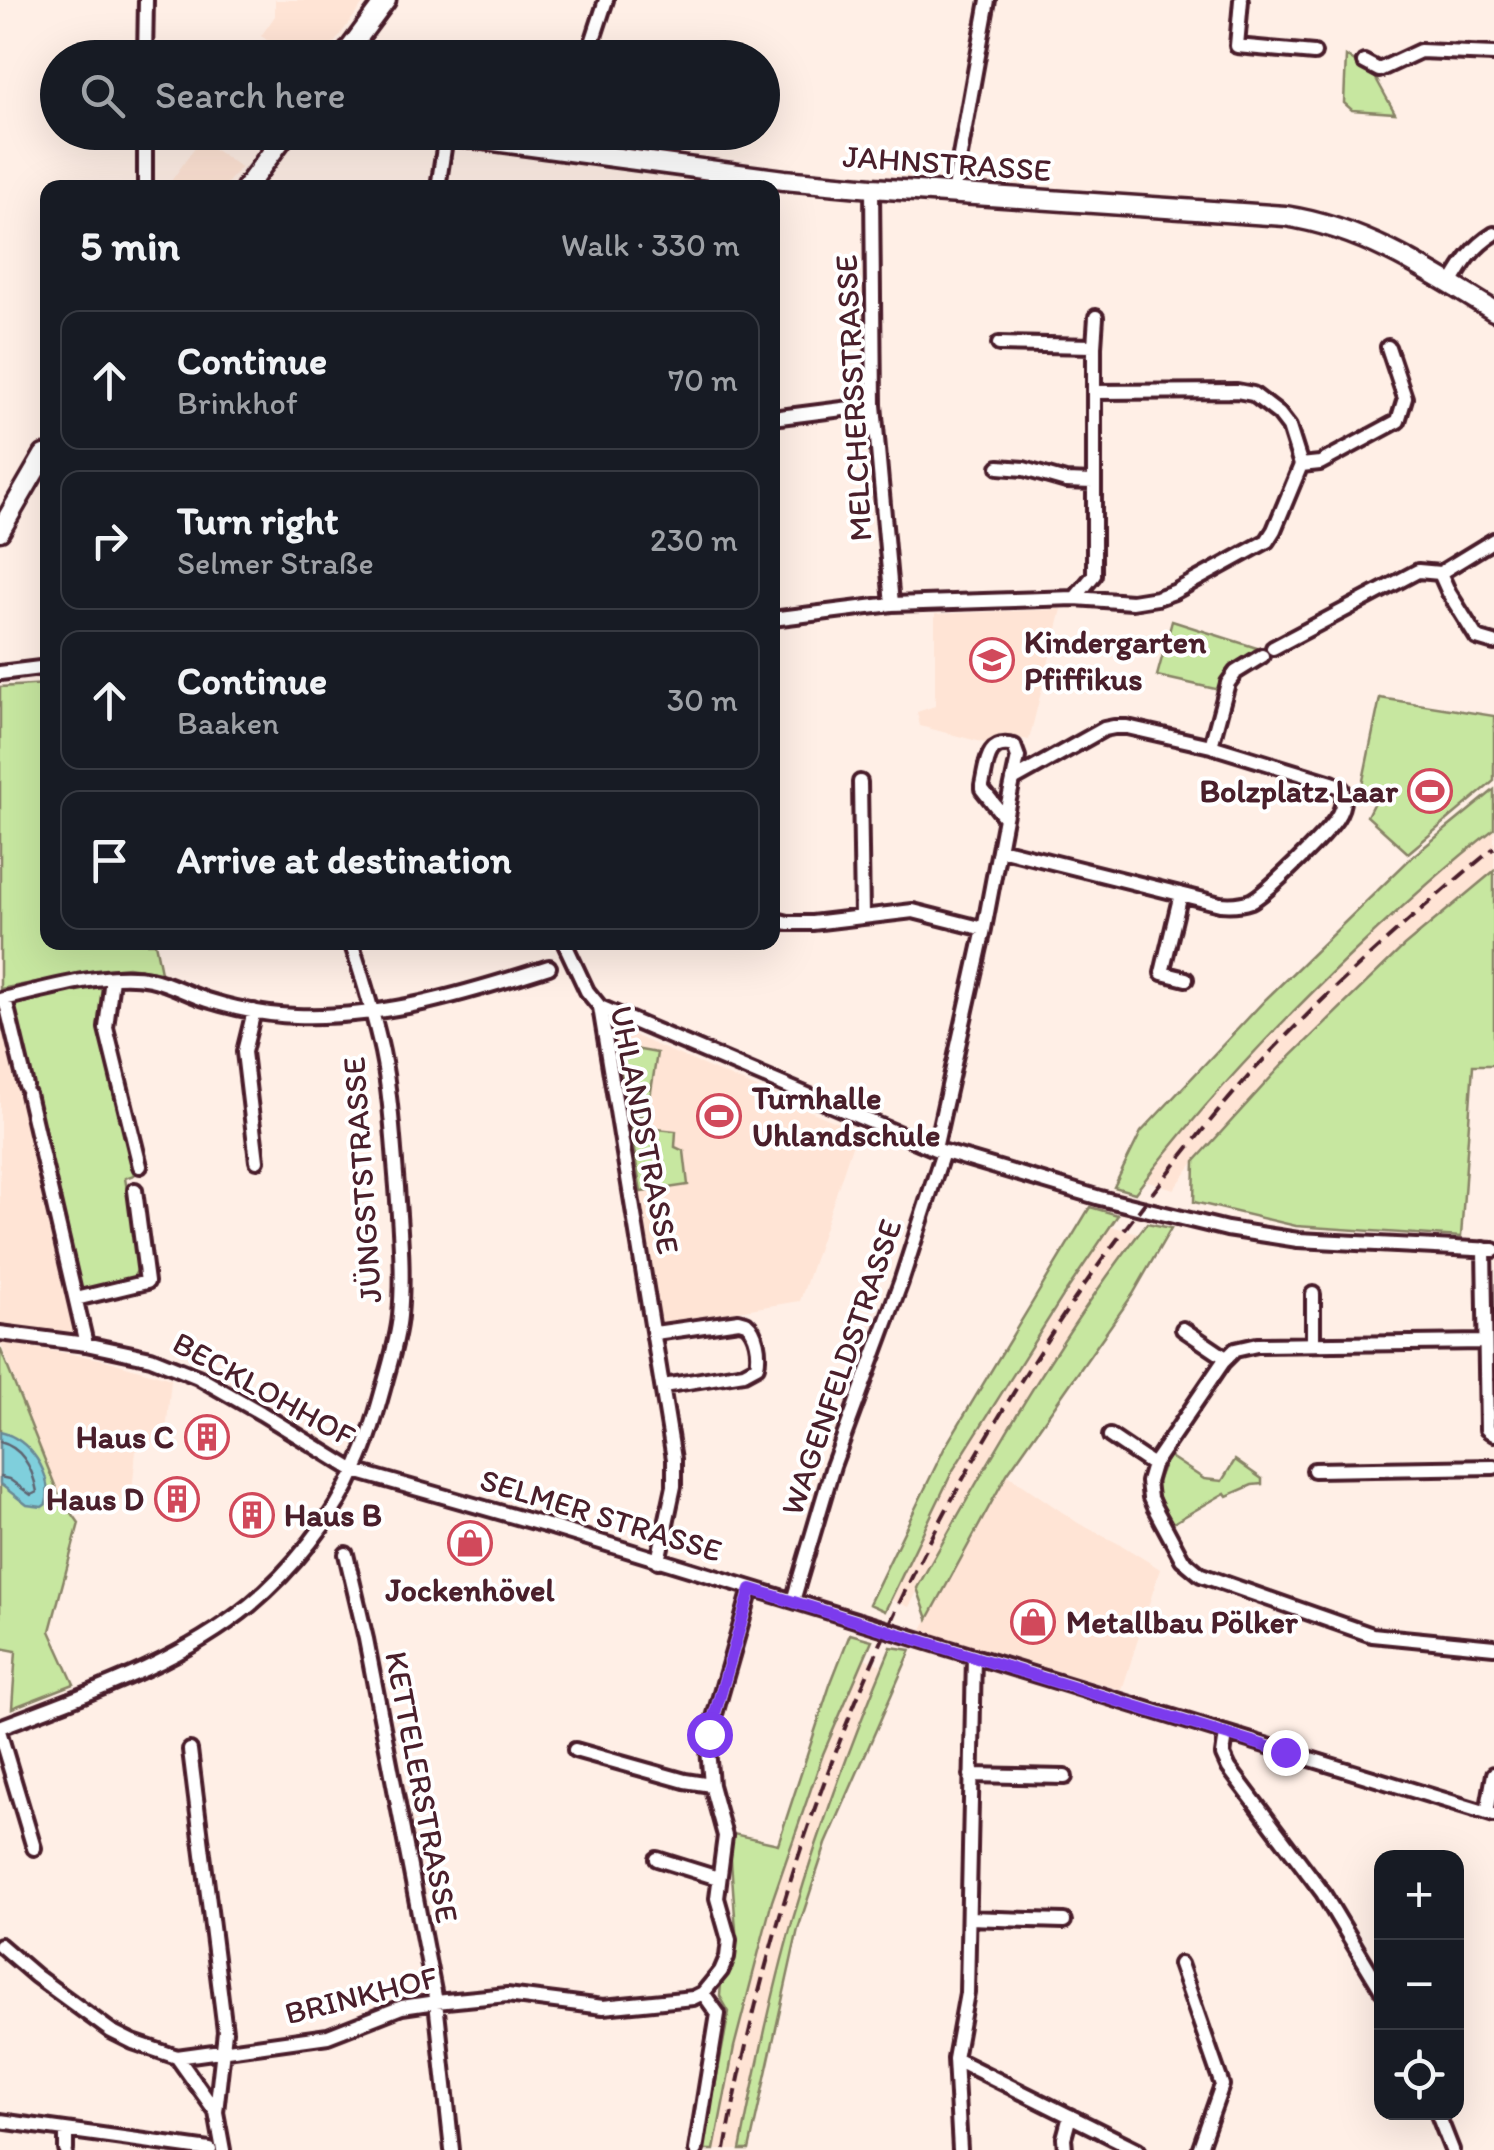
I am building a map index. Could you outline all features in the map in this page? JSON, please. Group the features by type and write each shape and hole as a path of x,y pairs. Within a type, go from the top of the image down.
{"street":[{"path":"145,40 146,0"},
{"path":"356,40 386,0"},
{"path":"593,40 606,0"},
{"path":"952,194 988,0"},
{"path":"1241,0 1237,46 1314,53"},
{"path":"1364,62 1380,70 1420,51 1494,54"},
{"path":"145,150 145,180"},
{"path":"252,180 274,150"},
{"path":"439,180 444,150"},
{"name":"JAHNSTRASSE","path":"617,150 784,180 1308,220 1370,240 1494,312"},
{"name":"MELCHERSSTRASSE","path":"872,188 874,405 892,604"},
{"path":"1450,284 1468,256 1494,234"},
{"path":"1075,598 1094,575 1096,317"},
{"path":"999,344 1094,346"},
{"path":"1301,466 1320,463 1398,421 1405,398 1388,347"},
{"path":"780,617 892,604 1075,598 1132,602 1157,598 1267,541 1301,466 1289,427 1267,402 1238,391 1094,392"},
{"path":"780,417 874,405"},
{"path":"0,506 40,460"},
{"path":"0,531 40,463"},
{"path":"999,467 1024,469 1066,482 1093,482"},
{"path":"1211,746 1228,683 1236,672 1418,571 1440,573 1494,540"},
{"path":"1440,573 1477,638 1494,643"},
{"path":"4,671 40,668"},
{"path":"1000,849 1234,905 1254,900 1273,884 1335,821 1344,798 1342,790 1332,783 1211,746 1114,726 1013,780"},
{"path":"1005,818 982,790 989,754 1000,744 1014,746 1018,751 1013,780"},
{"name":"WAGENFELDSTRASSE","path":"793,1601 834,1466 901,1282 939,1151 1013,780"},
{"path":"860,782 862,916"},
{"path":"1181,894 1162,974 1186,979"},
{"path":"780,921 812,923 913,912 984,929"},
{"name":"JÜNGSTSTRASSE","path":"0,1731 162,1662 236,1616 271,1586 302,1551 330,1515 355,1471 381,1398 400,1319 400,1244 383,1056 353,950"},
{"name":"UHLANDSTRASSE","path":"568,950 586,990 600,1008 674,1460 674,1486 658,1561"},
{"path":"86,1344 3,1000 126,976 151,979 206,1000 254,1011 295,1016 373,1013 483,988 549,967"},
{"path":"112,978 106,1028 140,1166"},
{"path":"600,1008 939,1151 1100,1198 1227,1229 1298,1240 1489,1249 1487,1429 1494,1434"},
{"path":"254,1011 244,1052 257,1160"},
{"path":"76,1299 148,1282 135,1190"},
{"path":"1313,1294 1313,1344"},
{"path":"655,1334 746,1322 754,1334 759,1358 752,1371 663,1386"},
{"path":"1183,1329 1226,1358"},
{"name":"BECKLOHHOF","path":"0,1333 86,1344 152,1358 198,1377 355,1471"},
{"path":"1485,1342 1245,1346 1226,1358 1154,1465 1148,1491 1182,1559 1202,1575 1372,1636 1494,1647"},
{"path":"1110,1436 1154,1465"},
{"path":"1314,1470 1494,1467"},
{"name":"SELMER STRASSE","path":"355,1471 548,1526 1490,1814"},
{"name":"KETTELERSTRASSE","path":"346,1554 436,2002 452,2150"},
{"path":"696,2150 718,2014 704,1993 721,1971 730,1940 716,1898 724,1836 711,1785 709,1734 751,1589"},
{"path":"960,2150 955,2059 967,1993 974,1656"},
{"path":"0,1731 34,1848"},
{"path":"1226,1734 1224,1755 1229,1768 1323,1893 1374,1978"},
{"path":"190,1750 226,2031 216,2112 224,2150"},
{"path":"575,1750 711,1785"},
{"path":"1490,1814 1494,1774"},
{"path":"971,1775 1065,1777"},
{"path":"656,1859 718,1878"},
{"path":"969,1918 1064,1921"},
{"name":"BRINKHOF","path":"0,1945 111,2032 178,2057 328,2036 402,2007 436,2002 507,1995 604,2007 677,2001 704,1993"},
{"path":"1180,1964 1222,2085 1199,2150"},
{"path":"178,2057 216,2112"},
{"path":"955,2059 1138,2150"},
{"path":"1065,2150 1070,2116"},
{"path":"1440,2120 1452,2150"},
{"path":"0,2121 210,2150"},
{"path":"66,2131 66,2150"}],"shaded area":[{"path":"275,0 366,0 336,40 267,40 261,36 275,16"},
{"path":"193,150 215,150 241,167 230,180 172,180"},
{"name":"Kindergarten Pfiffikus","path":"1062,609 1029,740 1000,735 985,743 920,726 917,712 935,706 935,614"},
{"path":"1494,829 1494,871 1404,946 1284,1063 1174,1189 1145,1180 1204,1105 1293,1009 1438,873"},
{"path":"0,1010 76,1336 0,1326"},
{"path":"621,1030 857,1131 800,1301 661,1323 614,1036"},
{"path":"1110,1226 1139,1233 1066,1336 997,1445 909,1607 890,1599 953,1470"},
{"path":"0,1342 101,1359 171,1379 166,1434 136,1451 131,1502 58,1493"},
{"path":"1007,1474 1078,1523 1160,1569 1122,1690 921,1631"},
{"path":"864,1658 883,1666 841,1774 792,1921 740,2150 714,2150 734,2047 772,1901 823,1754"}],"green space":[{"path":"1346,56 1374,75 1395,113 1352,110 1344,103"},
{"path":"1172,621 1257,648 1234,666 1220,690 1157,676"},
{"path":"40,684 40,950 156,950 161,972 128,967 108,969 0,989 0,687"},
{"name":"Bolzplatz Laar","path":"1380,698 1494,716 1494,781 1408,853 1367,816 1374,802 1360,795"},
{"path":"1494,790 1494,829 1407,903 1297,1008 1213,1097 1135,1193 1114,1187 1141,1132 1266,999 1412,857"},
{"path":"1494,871 1494,1065 1473,1065 1461,1237 1296,1226 1194,1202 1195,1161 1284,1063 1404,946"},
{"path":"107,984 102,1028 134,1175 125,1178 140,1266 131,1281 76,1299 5,999 29,999"},
{"path":"618,1046 657,1053 647,1117 627,1113"},
{"path":"630,1126 676,1131 675,1147 684,1151 688,1185 641,1192"},
{"path":"1090,1207 1118,1215 953,1470 885,1611 869,1604 945,1447"},
{"path":"1147,1223 1171,1228 1133,1294 1007,1474 928,1619 917,1588 1054,1356"},
{"path":"0,1348 58,1493 79,1523 50,1631 74,1684 12,1708 16,1651 0,1648"},
{"path":"1169,1456 1204,1479 1222,1481 1235,1460 1262,1479 1262,1484 1227,1496 1225,1493 1173,1523 1157,1490 1159,1475"},
{"path":"850,1634 872,1640 823,1754 772,1901 734,2047 714,2150 703,2150 729,2012 720,1996 721,1984 732,1969 737,1944 729,1833 778,1844"},
{"path":"891,1647 911,1650 826,1844 798,1929 749,2150 740,2150 793,1919 838,1782"}],"water":[{"path":"0,1432 21,1442 37,1459 48,1493 42,1507 27,1505 0,1484"}],"railway":[{"path":"725,2150 752,2020 787,1893 829,1768 880,1646 937,1528 1001,1413 1073,1302 1151,1195 1234,1093 1337,986 1494,848"}],"place":[{"name":"Kindergarten Pfiffikus","path":"992,660"},
{"name":"Bolzplatz Laar","path":"1430,791"},
{"name":"Turnhalle Uhlandschule","path":"719,1116"},
{"name":"Haus C","path":"207,1437"},
{"name":"Haus D","path":"177,1499"},
{"name":"Haus B","path":"252,1515"},
{"name":"Jockenhövel","path":"470,1543"},
{"name":"Metallbau Pölker","path":"1033,1622"}],"route":[{"path":"709,1734 751,1589 1285,1752"}]}
